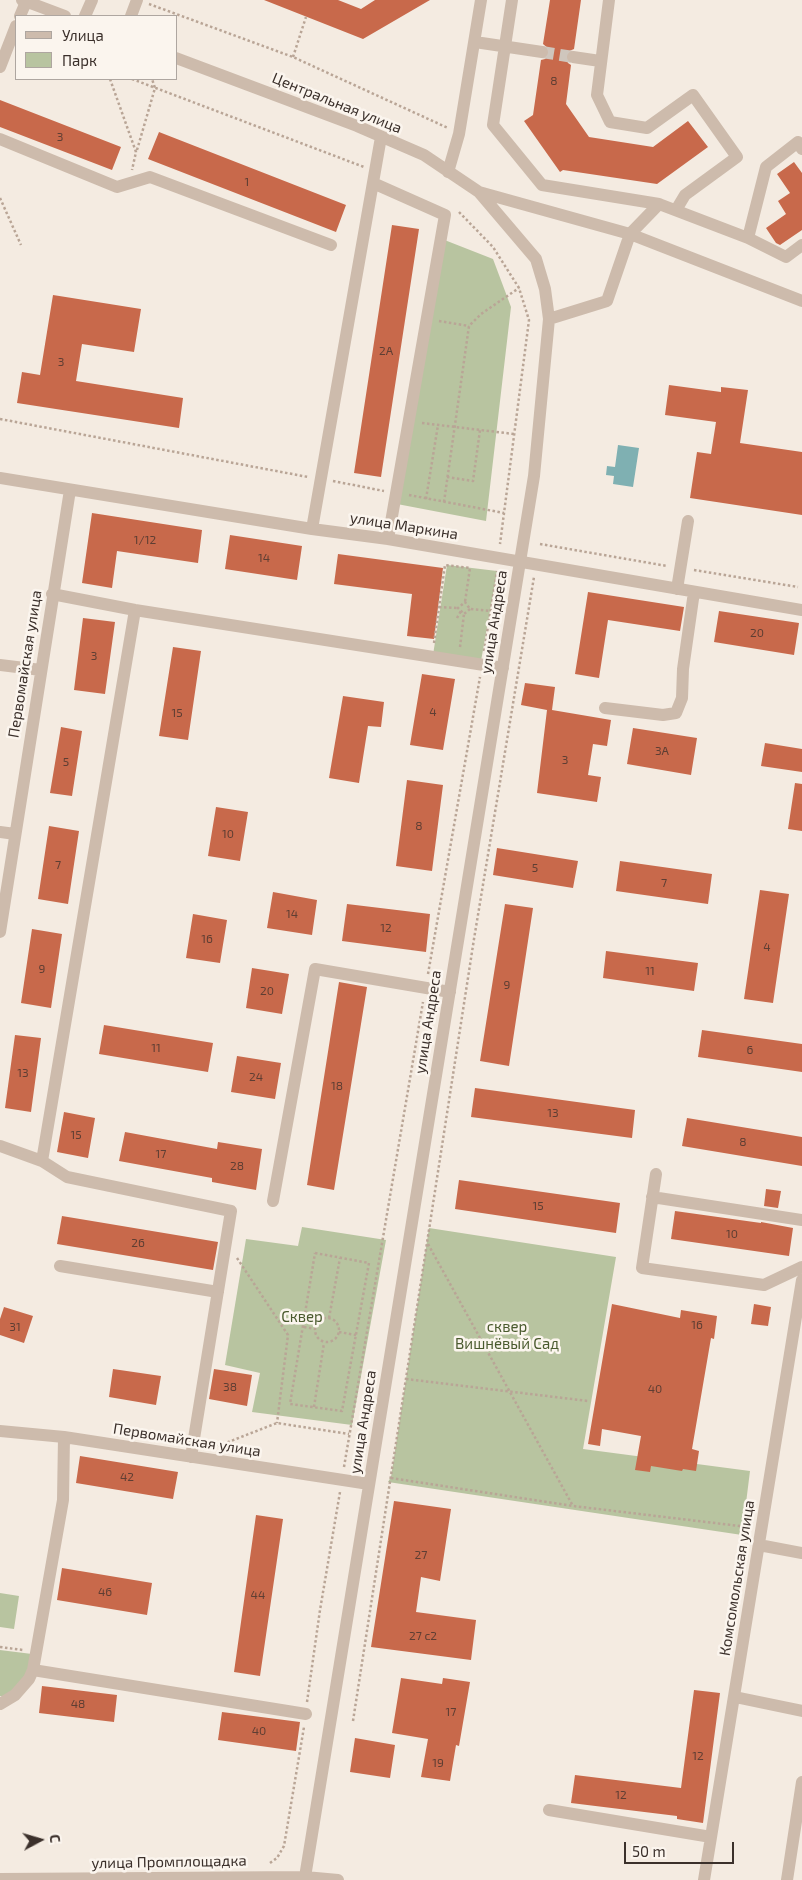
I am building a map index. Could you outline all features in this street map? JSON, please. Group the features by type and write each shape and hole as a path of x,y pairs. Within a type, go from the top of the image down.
{"street":[{"path":"85,15 92,0"},
{"path":"448,172 459,134 481,0"},
{"path":"512,0 493,125 542,185 659,204 748,238 786,257 802,245"},
{"path":"609,0 600,62 598,94 610,122 647,128 693,95 737,157 685,195 676,210"},
{"path":"20,15 24,1 61,15"},
{"path":"132,15 142,2"},
{"path":"0,67 15,29"},
{"path":"475,42 542,52"},
{"path":"573,57 600,62"},
{"name":"Центральная улица","path":"178,59 381,136 424,155 479,192"},
{"path":"312,529 381,136"},
{"path":"0,139 117,187 150,177 331,245"},
{"path":"748,238 766,167 798,142 802,149"},
{"path":"374,177 445,215 388,539"},
{"path":"479,192 630,234 802,301"},
{"name":"улица Андреса","path":"306,1878 534,476 549,319 545,289 536,258 479,192"},
{"path":"549,319 608,301 630,234 659,204"},
{"name":"улица Маркина","path":"0,478 312,529 388,539 802,610"},
{"name":"Первомайская улица","path":"0,932 52,594 70,490"},
{"path":"677,589 688,521"},
{"path":"605,708 663,715 676,713 682,698 683,669 694,592"},
{"path":"52,594 135,610 503,668"},
{"path":"42,1161 135,610"},
{"path":"0,665 41,670"},
{"path":"0,832 16,834"},
{"path":"273,1201 314,968 450,992"},
{"path":"0,1146 42,1161 67,1177 232,1211 191,1457"},
{"path":"656,1174 642,1268 764,1285 802,1267"},
{"path":"652,1197 802,1220"},
{"path":"60,1266 218,1292"},
{"name":"Комсомольская улица","path":"704,1880 802,1280"},
{"path":"789,1359 802,1361"},
{"name":"Первомайская улица","path":"0,1431 64,1437 370,1484"},
{"path":"0,1704 15,1695 29,1679 33,1670 63,1500 64,1437"},
{"path":"759,1545 802,1553"},
{"path":"33,1670 306,1714"},
{"path":"735,1697 802,1711"},
{"path":"787,1880 802,1782"},
{"path":"549,1810 711,1837"},
{"name":"улица Промплощадка","path":"0,1879 306,1878 338,1880"}],"path":[{"path":"142,2 178,15"},
{"path":"178,15 293,57 449,129"},
{"path":"293,57 306,18"},
{"path":"110,80 136,152"},
{"path":"135,80 374,177"},
{"path":"128,184 155,88 152,80"},
{"path":"0,198 21,245"},
{"path":"453,206 493,247 519,288 529,320 500,544"},
{"path":"444,502 469,326 481,314 519,288"},
{"path":"438,321 469,326"},
{"path":"0,419 504,513"},
{"path":"418,422 514,434"},
{"path":"426,498 438,425"},
{"path":"447,477 473,481 480,430"},
{"path":"432,657 444,565 470,568 465,602 458,608"},
{"path":"270,1863 277,1858 284,1846 306,1714 320,1610 497,571"},
{"path":"353,1721 474,939 534,577"},
{"path":"465,602 470,609"},
{"path":"439,607 458,608 464,614"},
{"path":"459,656 464,614 470,609 490,611"},
{"path":"457,618 461,611"},
{"path":"226,1242 288,1335 277,1423"},
{"path":"427,1243 573,1506"},
{"path":"315,1253 369,1263 342,1411 290,1404 303,1327 315,1253"},
{"path":"329,1318 340,1258"},
{"path":"329,1318 337,1324 339,1332 334,1340 324,1342 317,1338 315,1329 319,1320 329,1318"},
{"path":"303,1327 315,1329"},
{"path":"339,1332 356,1335"},
{"path":"314,1407 324,1342"},
{"path":"406,1379 588,1401"},
{"path":"217,1447 277,1423 350,1434"},
{"path":"391,1478 573,1506 752,1527"},
{"path":"0,1647 36,1652"}],"green space":[{"path":"442,239 493,259 511,307 486,521 397,504"},
{"path":"447,565 497,571 481,661 433,655"},
{"name":"Сквер","path":"302,1227 386,1240 352,1425 252,1412 260,1373 225,1365 246,1239 298,1246"},
{"name":"сквер Вишнёвый Сад","path":"429,1228 616,1257 583,1449 750,1471 742,1535 388,1482 391,1477"},
{"path":"0,1593 19,1596 14,1629 0,1627"},
{"path":"0,1650 32,1654 29,1673 5,1696 0,1696"}],"water":[{"path":"618,445 639,448 633,487 613,484 614,476 606,475 607,466 615,467"}],"building":[{"path":"264,0 338,0 361,9 375,0 430,0 363,39"},
{"path":"550,0 581,0 574,49 567,52 565,56 571,65 566,104 589,137 653,147 688,121 708,147 657,184 563,170 560,172 524,121 533,115 541,60 550,54 549,49 543,44"},
{"path":"0,100 121,147 112,170 0,127"},
{"path":"159,132 346,205 336,232 148,159"},
{"path":"794,162 802,173 802,230 780,245 776,243 766,228 786,214 778,201 790,193 777,174"},
{"path":"392,225 419,229 381,477 354,473"},
{"path":"53,295 141,309 134,352 82,344 76,381 183,398 179,428 17,403 22,372 40,375"},
{"path":"669,385 721,392 721,387 748,390 740,443 802,452 802,515 690,498 697,452 711,454 716,422 665,415"},
{"path":"92,513 202,530 198,563 117,551 112,588 82,583"},
{"path":"230,535 302,546 297,580 225,569"},
{"path":"338,554 443,568 434,639 407,636 412,594 334,584"},
{"path":"588,592 684,607 680,631 608,620 599,678 575,674"},
{"path":"719,611 799,623 794,655 714,642"},
{"path":"83,618 115,622 105,694 74,690"},
{"path":"173,647 201,651 188,740 159,736"},
{"path":"422,674 455,679 443,750 410,745"},
{"path":"525,683 555,687 552,710 611,720 607,746 593,744 588,775 601,777 597,802 537,793 547,710 521,705"},
{"path":"343,696 384,702 381,727 368,726 359,783 329,778"},
{"path":"61,727 82,731 72,796 50,793"},
{"path":"633,728 697,738 691,775 627,764"},
{"path":"765,743 802,749 802,772 761,766"},
{"path":"407,780 443,785 432,871 396,866"},
{"path":"795,783 802,784 802,831 788,829"},
{"path":"216,807 248,812 240,861 208,856"},
{"path":"49,826 79,831 68,904 38,899"},
{"path":"497,848 578,861 573,888 493,875"},
{"path":"620,861 712,874 708,904 616,891"},
{"path":"760,890 789,894 773,1003 744,999"},
{"path":"273,892 317,900 312,935 267,928"},
{"path":"347,904 430,914 426,952 342,941"},
{"path":"505,904 533,908 509,1066 480,1061"},
{"path":"193,914 227,920 220,963 186,958"},
{"path":"32,929 62,934 51,1008 21,1003"},
{"path":"606,951 698,963 694,991 603,978"},
{"path":"252,968 289,974 282,1014 246,1008"},
{"path":"339,982 367,987 334,1190 307,1185"},
{"path":"104,1025 213,1043 208,1072 99,1054"},
{"path":"702,1030 802,1044 802,1072 698,1057"},
{"path":"15,1035 41,1038 31,1112 5,1108"},
{"path":"237,1056 281,1063 275,1099 231,1092"},
{"path":"475,1088 635,1110 632,1138 471,1117"},
{"path":"64,1112 95,1118 88,1158 57,1152"},
{"path":"687,1118 802,1137 802,1166 682,1146"},
{"path":"125,1132 217,1149 218,1142 262,1149 256,1190 212,1182 212,1178 119,1161"},
{"path":"459,1180 620,1203 616,1233 455,1209"},
{"path":"766,1189 781,1191 778,1208 764,1206"},
{"path":"675,1211 793,1228 789,1256 671,1239"},
{"path":"62,1216 218,1242 213,1270 57,1244"},
{"path":"612,1304 680,1318 681,1310 717,1316 714,1339 711,1338 692,1449 699,1451 696,1471 683,1469 682,1471 651,1466 650,1472 635,1470 641,1436 602,1429 600,1446 588,1444"},
{"path":"754,1304 771,1307 768,1326 751,1324"},
{"path":"4,1307 33,1316 24,1343 0,1335 0,1319"},
{"path":"113,1369 161,1376 156,1405 109,1397"},
{"path":"214,1369 252,1375 247,1406 209,1399"},
{"path":"80,1456 178,1472 173,1499 76,1483"},
{"path":"394,1501 451,1509 440,1581 421,1577 416,1612 476,1620 471,1660 371,1647"},
{"path":"256,1515 283,1519 260,1676 234,1672"},
{"path":"62,1568 152,1583 147,1615 57,1600"},
{"path":"401,1678 442,1684 443,1678 470,1682 459,1746 456,1745 450,1781 421,1777 428,1739 392,1733"},
{"path":"42,1686 117,1695 114,1722 39,1713"},
{"path":"694,1690 720,1693 703,1823 677,1819 677,1816 571,1803 575,1775 681,1788"},
{"path":"222,1712 300,1722 296,1751 218,1740"},
{"path":"355,1738 395,1745 390,1778 350,1772"}],"tunnel":[{"path":"542,52 573,57"}]}
